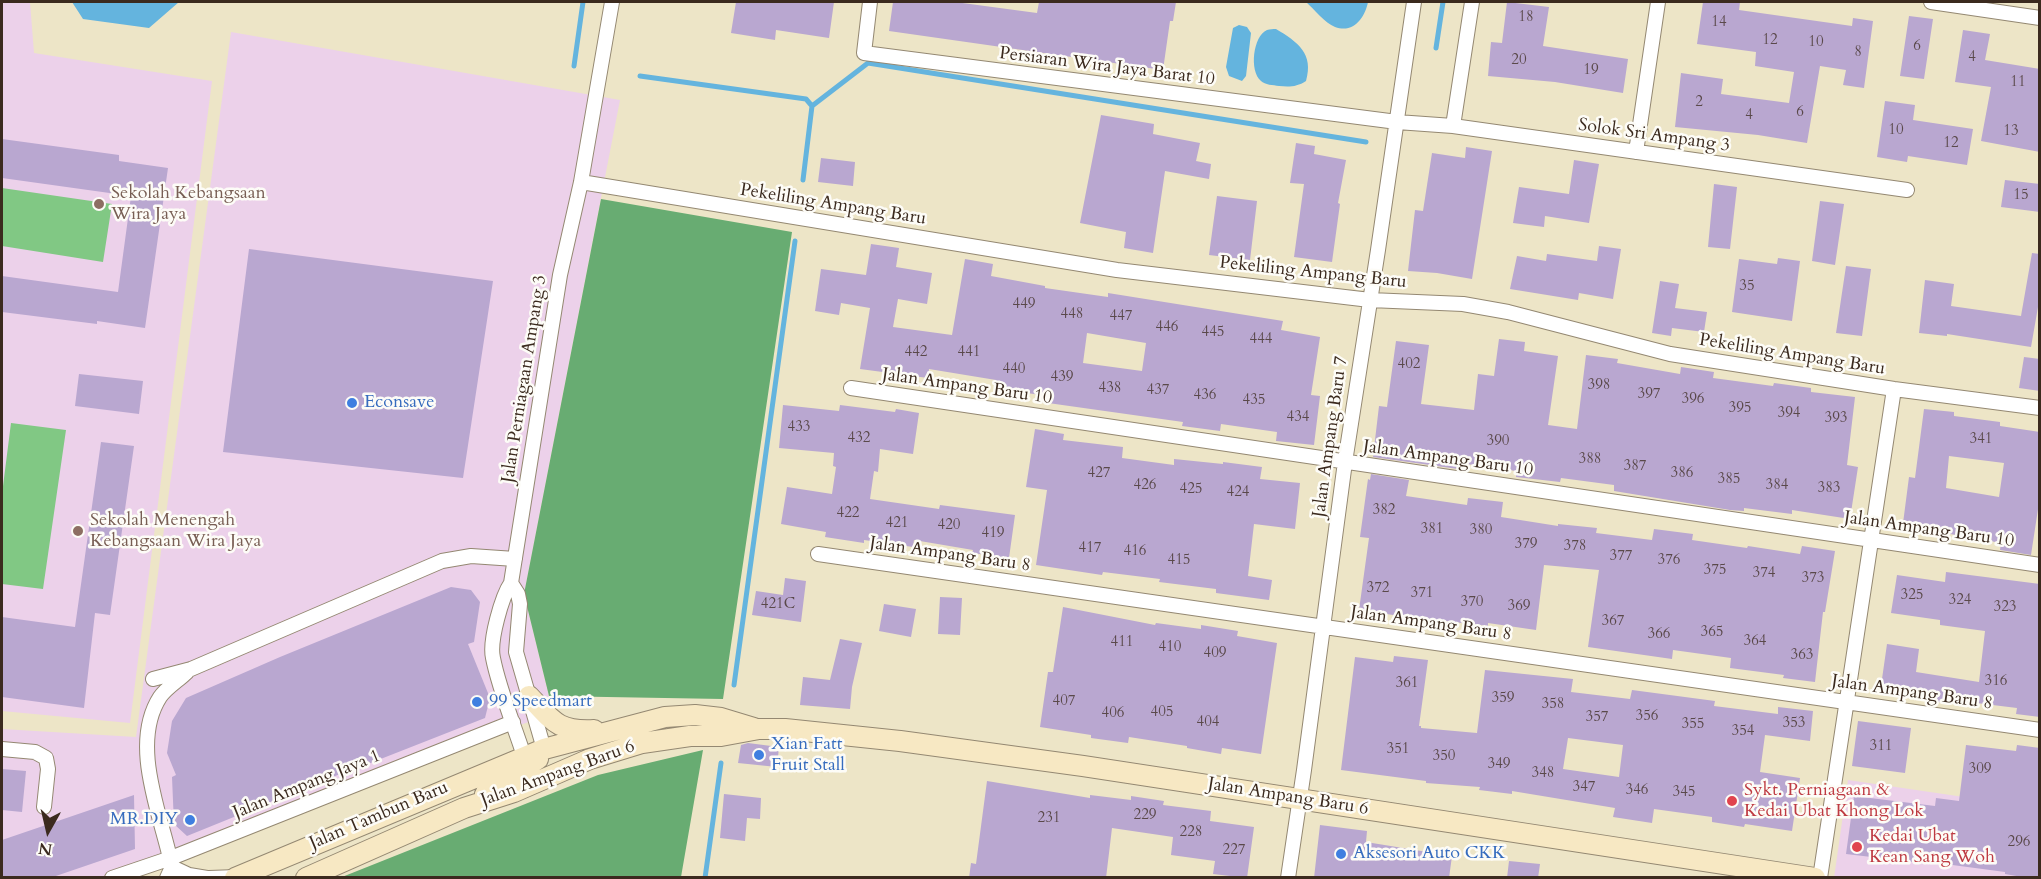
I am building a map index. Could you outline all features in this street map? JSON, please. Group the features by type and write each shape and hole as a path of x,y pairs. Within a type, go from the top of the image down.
{"main road":[{"path":"529,696 555,724 568,729 580,731 617,729"},
{"name":"Jalan Ampang Baru 6","path":"535,755 617,729 665,717 695,715 721,718 759,729"},
{"name":"Jalan Ampang Baru 6","path":"464,808 514,792 590,759 642,743 690,736 721,736 759,729 785,729 900,741 1083,766 1815,878"},
{"path":"464,808 535,755 560,761 591,749 656,733 690,736"},
{"name":"Jalan Tambun Baru","path":"236,877 535,755"},
{"name":"Jalan Tambun Baru","path":"306,878 464,808"}],"street":[{"name":"Jalan Perniagaan Ampang 3","path":"535,755 513,722 492,656 504,592 512,582 560,275 581,182 612,2"},
{"name":"Persiaran Wira Jaya Barat 10","path":"870,2 864,53 1397,122"},
{"name":"Jalan Ampang Baru 7","path":"1288,878 1345,462 1414,2"},
{"path":"1453,126 1472,2"},
{"path":"1636,152 1659,2"},
{"path":"1931,2 2040,18"},
{"name":"Solok Sri Ampang 3","path":"1397,122 1453,126 1907,190"},
{"name":"Pekeliling Ampang Baru","path":"581,182 1117,270 1370,300 1464,304 1508,312 1670,354 2040,408"},
{"name":"Jalan Ampang Baru 10","path":"851,388 2040,565"},
{"path":"1820,878 1894,388"},
{"name":"Jalan Ampang Baru 8","path":"818,554 2040,730"},
{"path":"153,679 191,669 442,561 471,556 515,559"},
{"name":"Jalan Perniagaan Ampang 3","path":"512,582 520,604 516,652 529,696 535,755"},
{"path":"191,669 160,696 146,737 153,792 170,868 189,875 208,878 236,877"},
{"name":"Jalan Ampang Jaya 1","path":"112,878 170,868 513,722"},
{"path":"2,749 35,752 46,758 48,769 44,807"}],"shaded area":[{"path":"2,2 30,2 34,53 212,81 130,723 2,711"},
{"path":"231,32 620,100 524,594 553,713 103,878 2,877 2,729 136,737"},
{"path":"1848,780 2039,808 2039,877 1834,878"}],"green space":[{"path":"2,188 112,204 103,262 2,246"},
{"path":"601,199 792,232 723,699 549,696 524,594"},
{"path":"11,423 66,430 43,589 2,584 2,494"},
{"path":"703,750 681,877 342,877 598,775"}],"water":[{"path":"72,2 179,2 149,28 83,19"},
{"path":"1306,2 1368,2 1358,23 1342,29 1327,22"},
{"path":"1239,25 1247,27 1251,33 1246,76 1242,81 1229,76 1226,67 1233,28"},
{"path":"1276,29 1297,44 1306,56 1308,72 1306,81 1303,83 1290,86 1272,85 1263,82 1257,76 1254,54 1258,39 1267,30"}],"building":[{"path":"736,2 834,2 829,38 776,30 775,40 731,33"},
{"path":"893,2 955,2 1037,13 1039,2 1176,2 1173,21 1170,21 1163,70 889,31"},
{"path":"1507,2 1549,7 1543,46 1628,59 1623,93 1555,82 1488,76 1491,42 1502,43"},
{"path":"1703,2 1740,2 1739,10 1852,26 1853,18 1873,21 1864,88 1843,85 1846,70 1820,66 1807,143 1758,135 1675,127 1681,73 1723,79 1721,94 1789,103 1794,72 1755,66 1756,52 1697,44"},
{"path":"1909,16 1933,19 1924,79 1900,76"},
{"path":"1963,30 1990,34 1985,60 2040,69 2040,152 1981,141 1991,87 1955,82"},
{"path":"1885,101 1915,105 1913,120 1973,129 1967,165 1908,156 1907,162 1877,157"},
{"path":"1101,115 1154,124 1153,134 1200,143 1196,161 1211,164 1209,179 1165,171 1153,253 1124,248 1126,232 1080,223"},
{"path":"2,139 119,155 119,161 168,168 145,328 2,312 2,276 118,292 131,196 2,178"},
{"path":"1296,143 1315,146 1314,154 1346,160 1338,203 1340,204 1332,262 1294,257 1304,184 1290,183"},
{"path":"1466,147 1492,151 1472,279 1408,271 1415,210 1423,211 1432,153 1465,158"},
{"path":"821,158 855,162 853,186 818,182"},
{"path":"1574,160 1599,164 1589,223 1545,216 1544,227 1513,223 1519,187 1569,194"},
{"path":"2005,180 2040,184 2040,212 2001,207"},
{"path":"1714,184 1737,187 1730,249 1708,247"},
{"path":"1217,196 1257,201 1250,260 1209,255"},
{"path":"1820,201 1844,204 1835,265 1812,261"},
{"path":"871,244 899,248 896,267 932,273 927,304 898,299 893,327 952,335 965,259 993,264 991,276 1045,286 1045,288 1108,297 1108,293 1283,321 1281,330 1320,337 1311,395 1320,396 1314,445 1276,441 1277,432 1221,424 1220,431 1182,426 1183,422 1041,402 1042,395 995,389 996,380 929,369 928,378 860,369 870,308 841,303 839,315 815,311 821,269 866,275","holes":["1087,333 1146,343 1142,371 1083,363"]},
{"path":"1599,246 1621,249 1613,299 1579,293 1578,300 1510,289 1517,256 1546,261 1547,254 1597,261"},
{"name":"Econsave","path":"249,249 493,281 463,478 223,452"},
{"path":"2032,253 2040,254 2040,307 2038,307 2031,347 1947,334 1947,336 1919,333 1925,280 1954,284 1951,306 2021,316"},
{"path":"1778,258 1800,261 1792,321 1732,312 1739,259 1777,264"},
{"path":"1846,266 1871,269 1862,336 1836,333"},
{"path":"1660,281 1679,284 1675,308 1707,312 1704,332 1672,328 1671,336 1652,333"},
{"path":"1499,339 1525,342 1524,351 1558,356 1548,425 1577,429 1586,355 1618,359 1617,363 1680,374 1681,367 1714,372 1713,378 1773,386 1774,383 1811,388 1811,392 1855,397 1847,465 1858,467 1850,519 1792,510 1792,514 1744,508 1744,511 1730,510 1614,491 1614,485 1561,478 1560,482 1516,477 1516,471 1466,464 1465,470 1373,457 1379,406 1387,407 1396,341 1429,345 1421,404 1474,410 1478,374 1494,376"},
{"path":"2024,357 2040,359 2040,391 2019,388"},
{"path":"79,374 143,381 139,414 75,406"},
{"path":"783,405 839,411 840,405 919,413 913,454 880,449 878,472 874,471 870,499 939,509 940,505 1015,515 1009,558 972,553 973,550 914,540 913,547 864,540 864,543 825,537 826,532 781,524 787,487 832,494 836,467 833,466 834,453 779,448"},
{"path":"1924,409 1954,412 1954,416 2000,422 2000,426 2040,432 2040,496 2031,555 2000,550 2001,543 1939,532 1938,536 1902,531 1909,477 1915,478","holes":["1949,456 2004,463 1999,497 1946,488"]},
{"path":"1035,429 1064,434 1063,440 1123,447 1122,458 1174,465 1174,459 1262,467 1260,479 1300,483 1295,529 1254,524 1248,576 1272,580 1269,600 1216,593 1216,589 1159,582 1160,579 1103,572 1102,575 1036,565 1047,490 1026,487"},
{"path":"101,442 134,446 110,615 95,613 84,708 2,697 2,617 75,627"},
{"path":"1371,474 1409,480 1406,496 1467,505 1468,498 1503,502 1501,517 1558,526 1558,524 1597,528 1596,533 1652,540 1654,529 1693,534 1692,540 1747,548 1748,546 1800,554 1802,546 1835,551 1825,612 1823,612 1815,682 1783,678 1784,675 1730,668 1731,658 1673,650 1672,659 1588,647 1599,570 1544,565 1536,630 1488,623 1488,626 1436,620 1436,625 1400,620 1400,616 1359,610 1369,538 1360,537 1368,479 1370,480"},
{"path":"1946,572 2040,584 2040,717 2016,714 2017,708 1952,700 1951,704 1880,693 1887,644 1919,649 1916,672 1979,682 1985,631 1940,625 1940,620 1891,613 1897,575 1945,582"},
{"path":"785,578 806,581 801,622 752,615 756,591 783,595"},
{"path":"451,587 471,590 480,602 474,642 468,644 490,698 485,718 187,836 174,824 172,777 176,775 167,753 172,721 186,698"},
{"path":"940,597 962,598 960,635 938,634"},
{"path":"884,604 916,609 911,637 879,631"},
{"path":"1063,607 1155,625 1156,623 1201,629 1201,625 1238,631 1237,636 1277,643 1261,754 1222,748 1221,754 1129,737 1128,743 1040,727 1048,672 1053,672"},
{"path":"840,639 862,643 852,687 850,709 800,705 803,677 830,680"},
{"path":"1394,656 1428,660 1419,726 1421,728 1477,733 1485,670 1573,679 1571,692 1630,699 1632,690 1715,701 1714,706 1778,714 1778,707 1813,711 1810,741 1765,735 1760,772 1800,778 1792,831 1712,822 1712,817 1654,809 1652,823 1613,817 1615,808 1512,791 1512,794 1479,790 1480,787 1426,783 1426,781 1341,770 1355,657 1393,662","holes":["1568,738 1623,745 1619,777 1563,769"]},
{"path":"1858,721 1911,728 1905,773 1852,766"},
{"name":"Xian Fatt Fruit Stall","path":"748,743 779,747 777,767 738,763 741,745"},
{"path":"1966,745 2016,751 2017,745 2040,748 2040,878 1915,860 1914,862 1846,854 1854,796 1935,806 1936,798 1959,801"},
{"path":"2,769 26,771 22,812 2,810"},
{"path":"987,781 1090,798 1090,795 1131,800 1131,796 1164,801 1163,805 1211,811 1210,821 1254,827 1247,878 1213,874 1215,861 1171,855 1173,837 1112,828 1106,878 969,878 971,863 976,864"},
{"path":"724,794 761,798 760,819 747,818 745,841 720,838"},
{"path":"134,795 135,849 50,878 2,878 2,840"},
{"path":"1320,825 1367,831 1366,842 1452,856 1449,878 1314,878"},
{"path":"1509,861 1540,864 1538,878 1507,878"}],"waterway":[{"path":"574,66 583,2"},
{"path":"1436,48 1443,2"},
{"path":"803,180 812,106 868,63 1366,142"},
{"path":"640,76 806,99 812,106"},
{"path":"734,685 795,241"},
{"path":"705,878 721,763"}],"place":[{"name":"Sekolah Kebangsaan Wira Jaya","path":"99,204"},
{"name":"Econsave","path":"352,403"},
{"name":"Sekolah Menengah Kebangsaan Wira Jaya","path":"78,531"},
{"name":"99 Speedmart","path":"477,702"},
{"name":"Xian Fatt Fruit Stall","path":"759,755"},
{"name":"Sykt. Perniagaan & Kedai Ubat Khong Lok","path":"1732,801"},
{"name":"MR.DIY","path":"190,820"},
{"name":"Kedai Ubat Kean Sang Woh","path":"1857,847"},
{"name":"Aksesori Auto CKK","path":"1341,854"}]}
